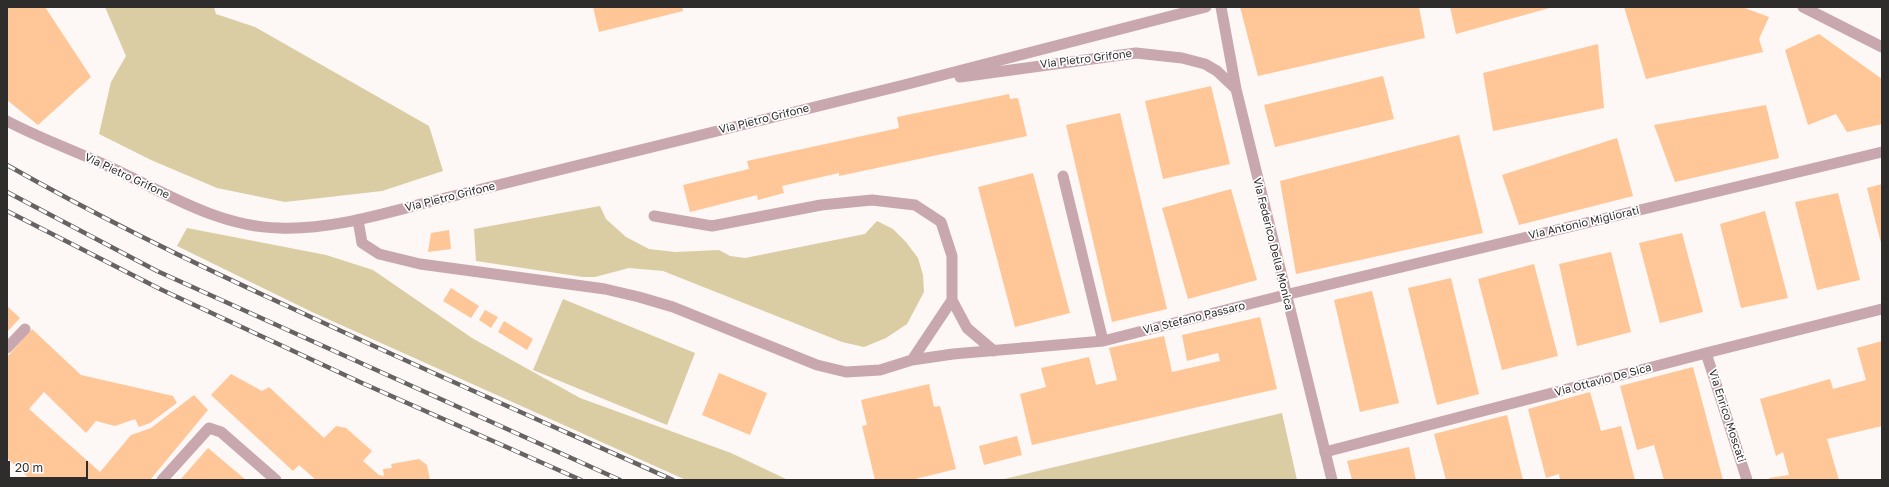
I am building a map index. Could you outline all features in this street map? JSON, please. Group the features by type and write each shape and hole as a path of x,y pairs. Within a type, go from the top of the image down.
{"street":[{"name":"Via Pietro Grifone","path":"7,121 102,163 195,208 252,226 302,228 358,220 904,85 1206,7"},
{"name":"Via Federico Della Monica","path":"1221,7 1236,89 1285,295 1305,366 1332,480"},
{"path":"1803,7 1882,47"},
{"name":"Via Pietro Grifone","path":"904,85 1136,53 1182,58 1205,64 1217,71 1236,89"},
{"name":"Via Antonio Migliorati","path":"1285,295 1882,152"},
{"path":"1063,176 1103,341"},
{"path":"654,216 712,226 821,205 872,200 915,205 941,222 952,256 952,300 967,328 994,351"},
{"name":"Via Stefano Passaro","path":"358,220 362,243 379,254 444,267 605,289 673,307 817,365 846,372 880,370 912,360 952,354 1103,341 1285,295"},
{"path":"912,360 952,300"},
{"name":"Via Ottavio De Sica","path":"1325,452 1882,309"},
{"path":"7,348 25,329"},
{"name":"Via Enrico Moscati","path":"1706,353 1747,480"},
{"path":"162,480 209,428 221,432 276,480"}],"shaded area":[{"path":"105,7 214,7 216,14 255,27 429,126 443,171 382,191 285,202 217,188 151,160 99,134 111,82 126,56"},
{"path":"600,206 606,219 626,237 649,249 675,252 719,250 730,256 745,258 865,234 877,221 893,229 906,242 918,258 923,275 924,292 907,324 886,338 864,347 842,342 663,271 629,268 595,277 583,277 476,261 474,229"},
{"path":"187,228 326,255 373,270 472,338 580,398 731,453 788,480 686,480 312,312 177,246"},
{"path":"563,299 695,353 667,425 533,370"},
{"path":"1282,413 1297,480 1000,480"}],"building":[{"path":"7,7 45,7 91,77 38,125 7,100"},
{"path":"593,7 682,7 683,11 599,32"},
{"path":"1240,7 1419,7 1425,38 1258,76"},
{"path":"1450,7 1553,7 1456,34"},
{"path":"1624,7 1742,7 1769,17 1759,39 1763,52 1646,79"},
{"path":"1819,34 1882,79 1882,124 1847,132 1836,114 1808,125 1785,50"},
{"path":"1598,44 1604,108 1493,131 1483,73"},
{"path":"1383,76 1394,119 1275,147 1264,105"},
{"path":"1211,86 1230,164 1163,179 1145,101"},
{"path":"1009,94 1010,99 1018,98 1027,136 839,176 839,173 782,186 784,193 758,200 757,195 690,212 683,185 749,169 747,161 899,128 897,117"},
{"path":"1766,105 1779,158 1675,182 1654,125"},
{"path":"1120,113 1167,309 1112,322 1066,125"},
{"path":"1459,135 1483,233 1296,274 1280,181"},
{"path":"1617,138 1633,196 1519,225 1502,175"},
{"path":"1033,173 1070,313 1015,327 978,187"},
{"path":"1882,184 1882,243 1881,243 1867,188"},
{"path":"1231,189 1257,280 1188,299 1162,208"},
{"path":"1838,193 1860,280 1817,290 1795,202"},
{"path":"1765,211 1788,298 1741,308 1720,224"},
{"path":"449,230 451,249 428,252 431,233"},
{"path":"1682,233 1703,312 1660,323 1639,243"},
{"path":"1611,252 1631,332 1577,346 1559,264"},
{"path":"1534,264 1558,356 1502,370 1478,279"},
{"path":"1451,278 1479,394 1437,405 1408,288"},
{"path":"451,288 479,306 471,318 443,301"},
{"path":"1372,291 1399,403 1360,412 1334,300"},
{"path":"7,306 20,318 7,332"},
{"path":"485,310 498,317 491,328 479,320"},
{"path":"1260,317 1277,389 1032,445 1020,394 1046,387 1041,368 1089,357 1096,385 1117,380 1109,348 1164,336 1172,372 1220,361 1218,353 1187,361 1182,335"},
{"path":"504,321 533,339 527,350 498,332"},
{"path":"32,329 81,375 173,396 177,403 150,423 139,427 135,419 115,426 96,421 86,433 44,392 29,409 100,472 131,435 151,428 194,395 208,410 150,480 31,480 7,458 7,357"},
{"path":"1882,341 1882,426 1827,439 1839,480 1770,480 1769,478 1789,475 1783,452 1776,456 1760,399 1830,379 1833,389 1866,380 1857,348"},
{"path":"1693,367 1723,480 1664,480 1654,445 1637,450 1620,386"},
{"path":"719,373 767,393 750,435 702,415"},
{"path":"231,374 262,391 269,387 324,438 336,426 346,428 372,451 363,461 379,475 384,476 383,469 392,468 391,464 419,459 427,465 430,480 316,480 299,465 293,471 211,395"},
{"path":"929,384 934,407 940,406 956,469 911,480 875,480 862,426 867,425 861,400"},
{"path":"1590,392 1601,431 1621,426 1635,480 1560,480 1559,474 1546,478 1528,409"},
{"path":"1507,415 1523,480 1446,480 1434,434"},
{"path":"1017,436 1022,455 984,465 979,446"},
{"path":"1409,447 1416,480 1352,480 1347,461"},
{"path":"208,448 246,480 180,480"}],"railway":[{"path":"7,165 115,223 224,277 391,354 673,480"},
{"path":"7,192 157,271 620,480"},
{"path":"7,211 160,289 362,383 581,480"}]}
